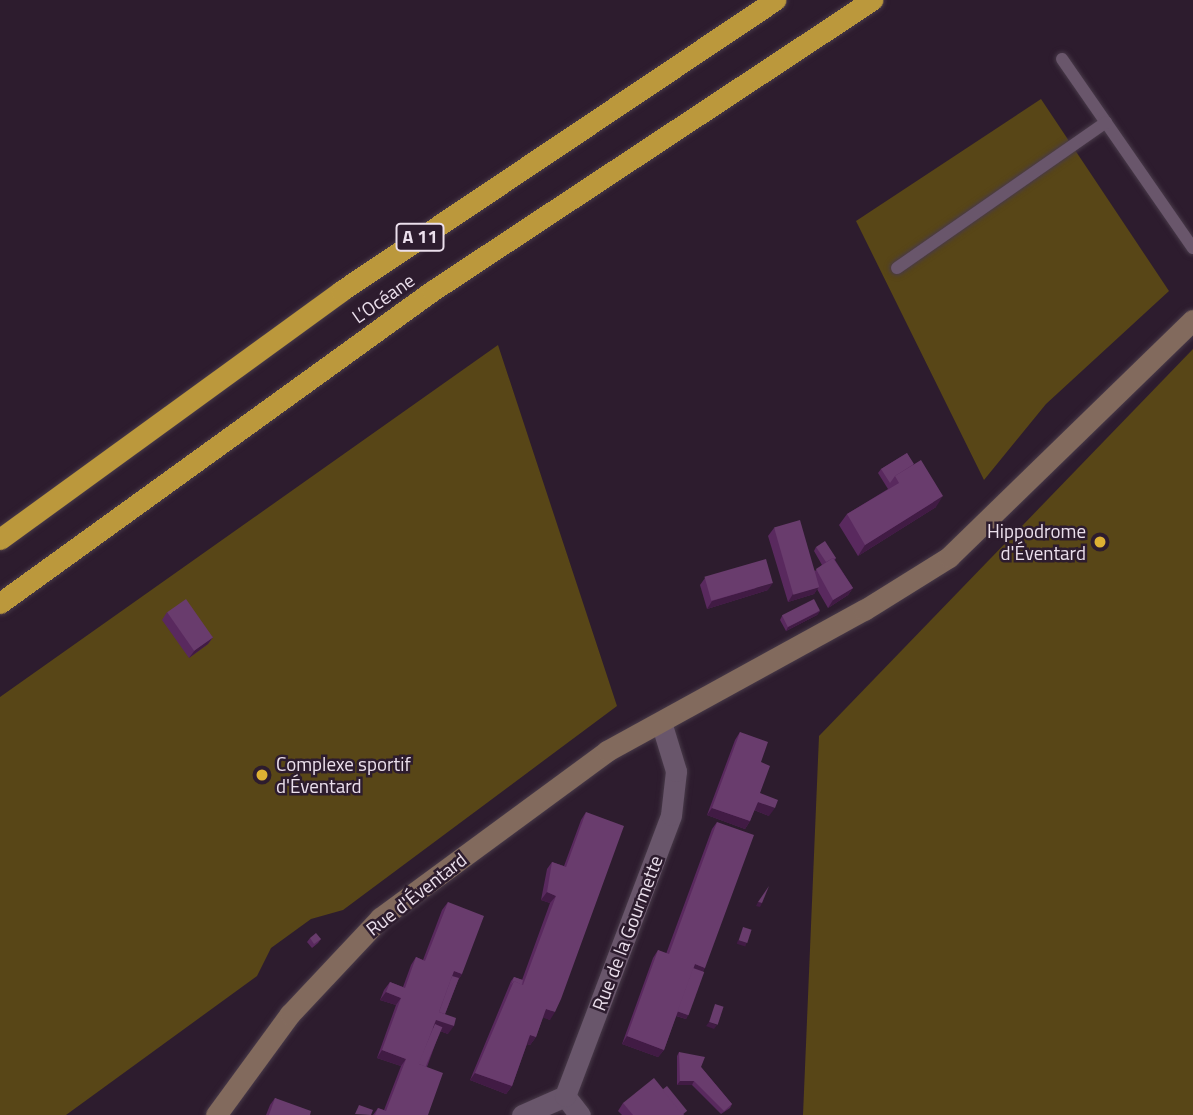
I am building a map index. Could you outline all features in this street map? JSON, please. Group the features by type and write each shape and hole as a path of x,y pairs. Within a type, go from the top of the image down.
{"highway":[{"name":"L’Océane","path":"0,539 341,290 775,0"},
{"name":"L’Océane","path":"0,603 432,291 873,0"}],"street":[{"name":"Rue d'Éventard","path":"216,1115 290,1014 380,918 607,751 949,557 1193,320"},
{"name":"Rue de la Gourmette","path":"565,1097 671,815 676,771 661,722"},
{"path":"522,1115 565,1097 580,1115"}],"lane":[{"path":"1062,59 1193,248"},
{"path":"897,268 1106,122"}],"shaded area":[{"path":"1041,99 1169,291 1046,404 984,480 856,221"},
{"name":"Complexe sportif d'Éventard","path":"498,345 617,706 343,910 311,919 271,948 257,976 66,1115 0,1115 0,697"},
{"name":"Hippodrome d'Éventard","path":"1193,349 1193,1115 803,1115 819,736"}],"building":[{"path":"907,453 914,464 895,476 890,483 881,469"},
{"path":"921,460 943,496 865,545 847,514 899,483 895,476"},
{"path":"800,520 819,587 793,595 774,527"},
{"path":"825,541 836,558 826,562 816,547"},
{"path":"833,558 853,588 833,600 816,569"},
{"path":"766,559 773,583 711,601 704,577"},
{"path":"186,599 213,638 194,651 167,612"},
{"path":"814,599 820,611 788,627 782,615"},
{"path":"740,732 768,742 761,762 770,766 760,793 778,800 775,808 758,802 750,821 712,808"},
{"path":"586,812 624,826 561,999 555,1012 546,1009 536,1037 530,1035 512,1086 475,1073 514,981 523,985 556,896 547,892 552,862 566,867"},
{"path":"717,822 754,835 705,968 695,964 664,1050 627,1036 658,950 669,954"},
{"path":"769,886 762,903 758,902"},
{"path":"448,902 484,916 462,974 454,971 439,1012 456,1018 454,1026 436,1020 419,1064 443,1073 428,1115 375,1115 378,1108 386,1111 406,1059 382,1050 401,998 386,992 390,982 405,988 416,957 425,961"},
{"path":"743,927 752,930 747,943 739,940"},
{"path":"316,933 321,939 314,944 310,938"},
{"path":"693,968 704,972 689,1015 677,1011"},
{"path":"452,976 459,978 445,1014 439,1012"},
{"path":"514,977 523,980 522,985 514,981 511,985"},
{"path":"715,1004 724,1007 718,1025 709,1022"},
{"path":"435,1024 442,1027 426,1067 418,1064"},
{"path":"679,1052 705,1057 701,1067 732,1104 724,1111 694,1081 680,1081"},
{"path":"654,1078 684,1115 633,1115 623,1103"},
{"path":"667,1086 687,1111 682,1115 662,1090"},
{"path":"275,1098 311,1111 310,1115 269,1115"},
{"path":"359,1105 373,1110 371,1115 355,1114"}],"place":[{"name":"Hippodrome d'Éventard","path":"1100,542"},
{"name":"Complexe sportif d'Éventard","path":"262,775"}]}
